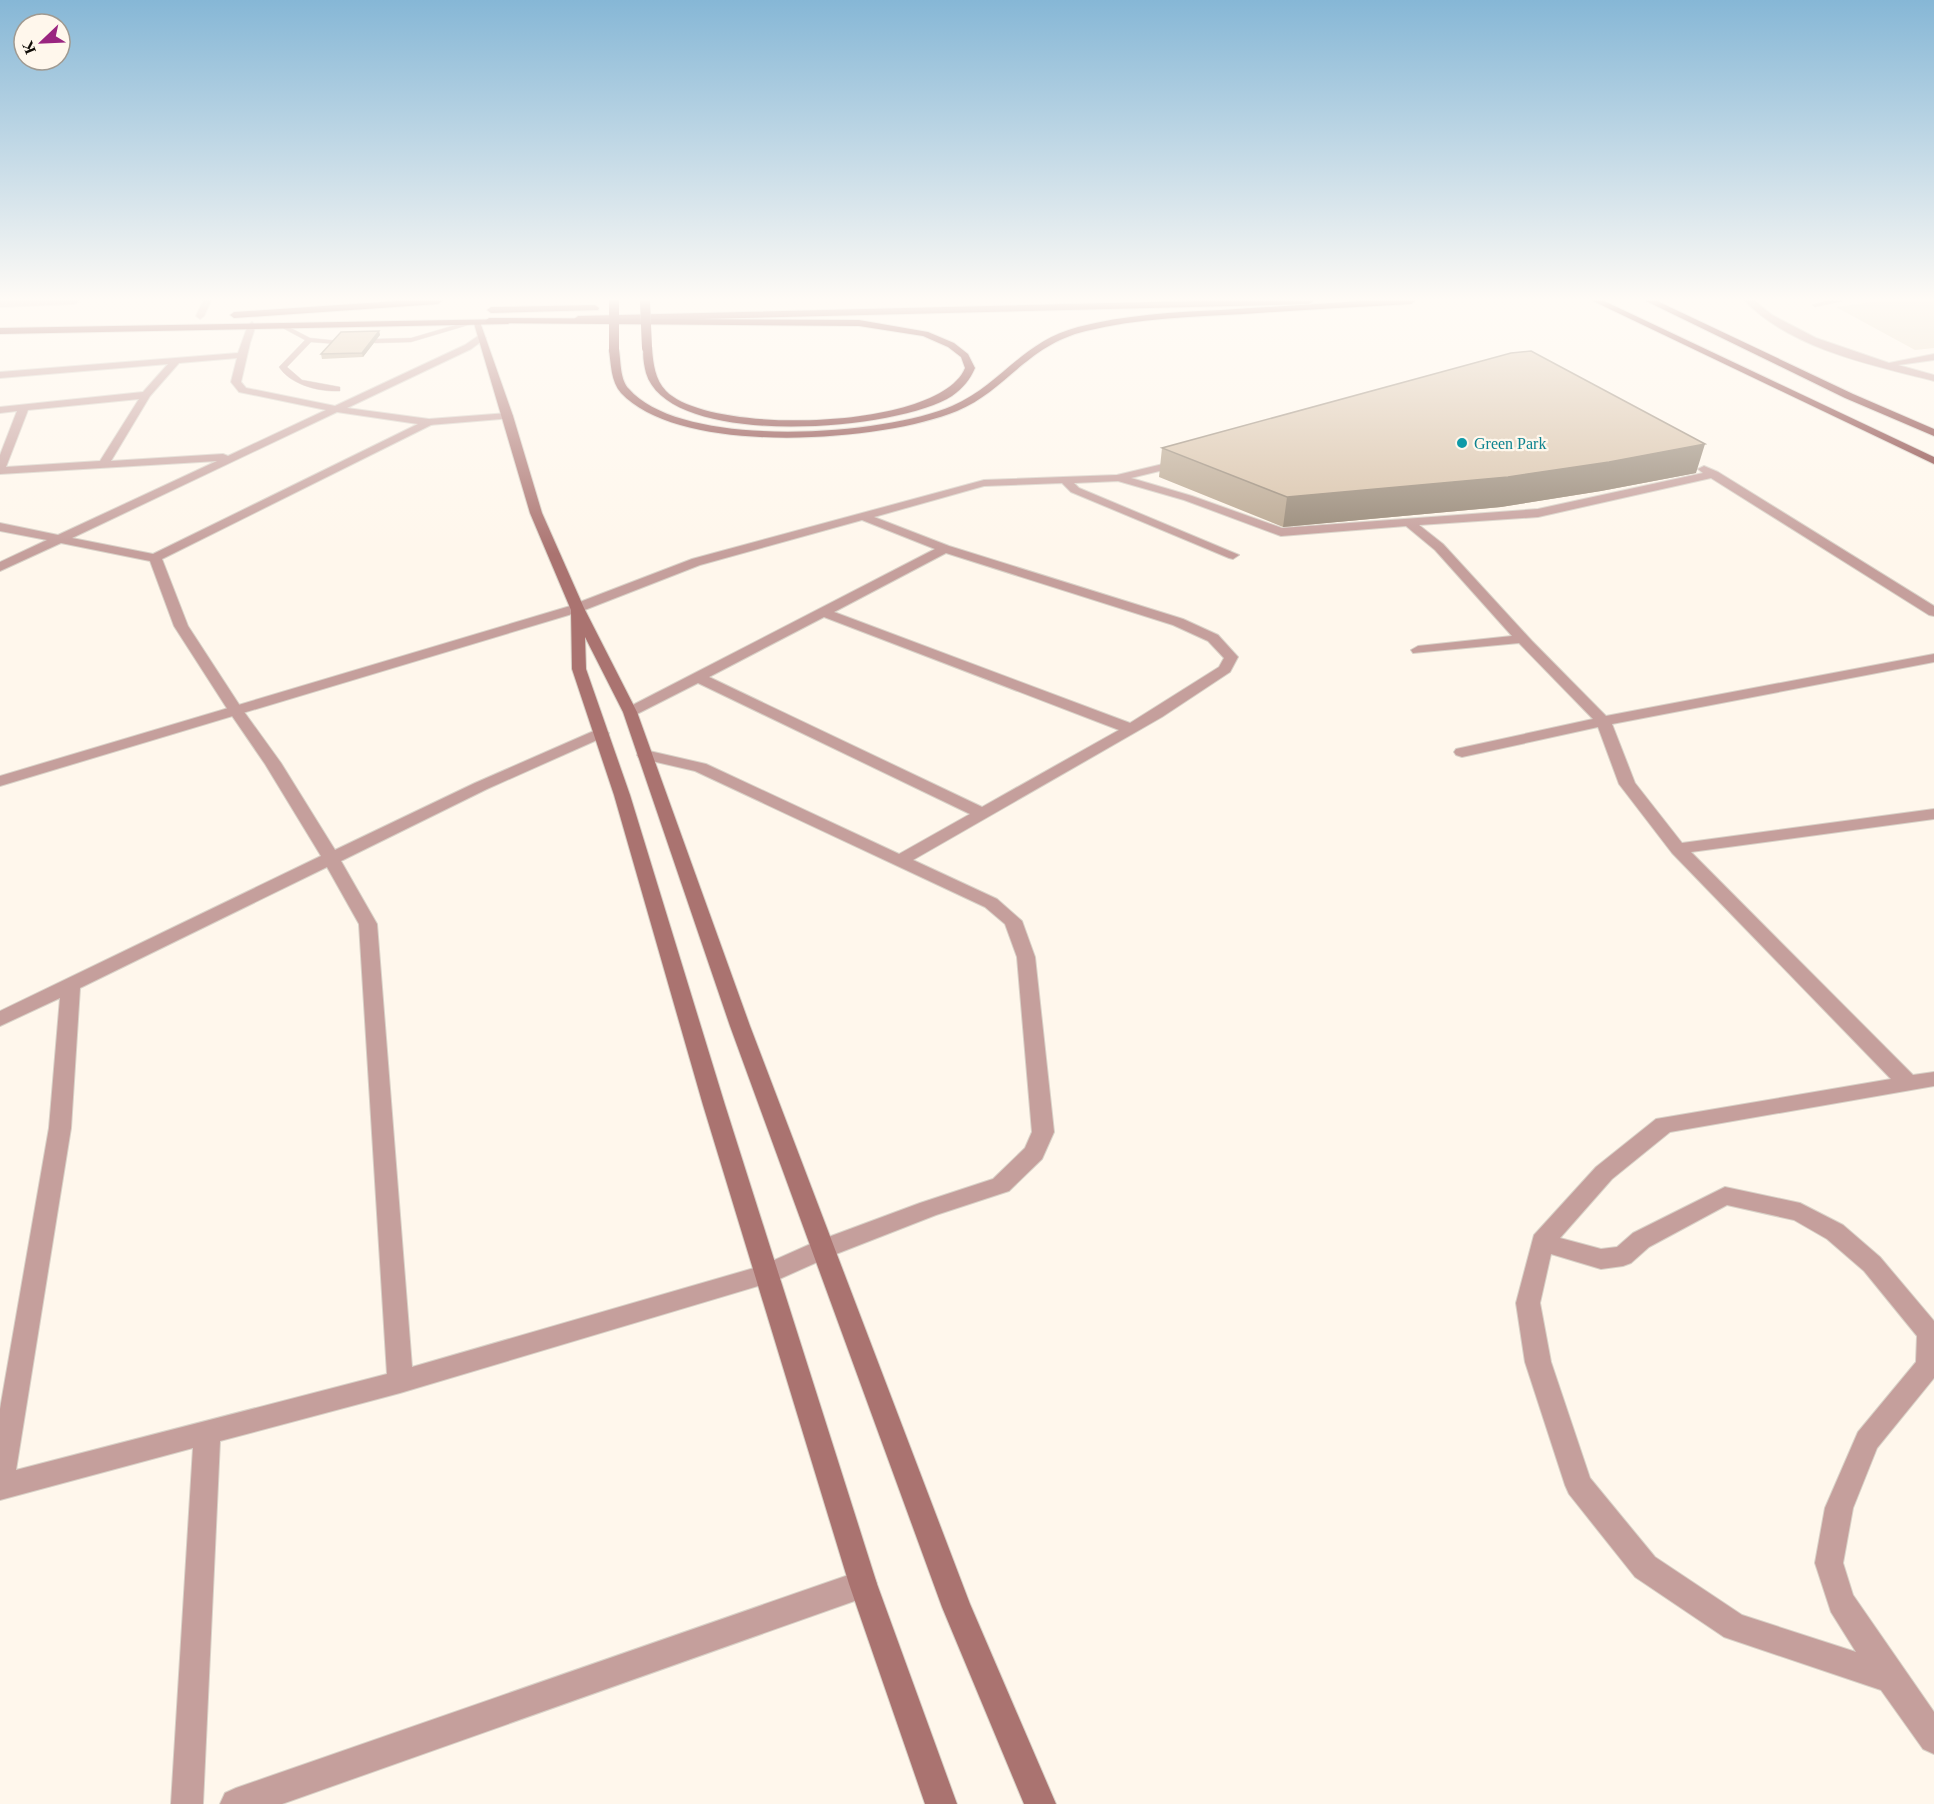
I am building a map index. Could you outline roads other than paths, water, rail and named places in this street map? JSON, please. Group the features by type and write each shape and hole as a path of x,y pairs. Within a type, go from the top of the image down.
{"highway":[{"path":"622,385 636,402 660,415 694,425 744,432 802,435 899,425 954,408 974,399 995,385"},
{"path":"658,385 666,396 702,413 764,423 841,421 899,412 938,400 958,385"},
{"path":"1775,385 1934,460"},
{"path":"1826,385 1934,433"}],"main road":[{"path":"497,385 536,513 577,608 630,712 740,1026 957,1607 1040,1804"},
{"path":"577,608 579,669 601,733 862,1584 941,1804"}],"street":[{"path":"103,465 146,395 155,385"},
{"path":"239,385 243,390 336,409 429,422 508,416"},
{"path":"0,567 387,385"},
{"path":"0,410 146,395"},
{"path":"24,407 0,470 232,456"},
{"path":"0,526 155,558 429,422"},
{"path":"0,781 577,608 696,562 984,483 1118,478 1198,458"},
{"path":"1694,463 1934,612"},
{"path":"1118,478 1188,498 1281,532 1538,513 1714,474"},
{"path":"1065,480 1075,490 1233,555"},
{"path":"864,517 945,549 1178,622 1213,638 1231,657 1225,669 1131,729 899,861"},
{"path":"1409,523 1439,547 1522,639 1603,721 1627,784 1678,849 1910,1084"},
{"path":"630,712 945,549"},
{"path":"155,558 181,626 235,710 273,763 368,924 400,1382"},
{"path":"823,612 1131,729"},
{"path":"1418,650 1522,639"},
{"path":"1462,752 1557,733 1603,721 1934,658"},
{"path":"697,677 982,813"},
{"path":"0,1019 481,786 601,733"},
{"path":"71,984 60,1128 0,1487 400,1382 767,1274 823,1249 928,1209 1001,1185 1034,1154 1043,1132 1026,957 1012,921 991,903 700,767 645,755"},
{"path":"1678,849 1934,814"},
{"path":"1891,1678 1734,1627 1645,1567 1579,1485 1538,1362 1528,1303 1542,1242 1604,1173 1664,1125 1934,1079"},
{"path":"1542,1242 1601,1259 1623,1256 1641,1240 1725,1196 1800,1212 1836,1232 1872,1264 1929,1333 1929,1365 1867,1441 1839,1508 1829,1563 1841,1602 1934,1738"},
{"path":"187,1804 207,1431"},
{"path":"236,1804 862,1584"}],"lane":[{"path":"319,385 337,389"}],"place":[{"name":"Green Park","path":"1462,443"}]}
